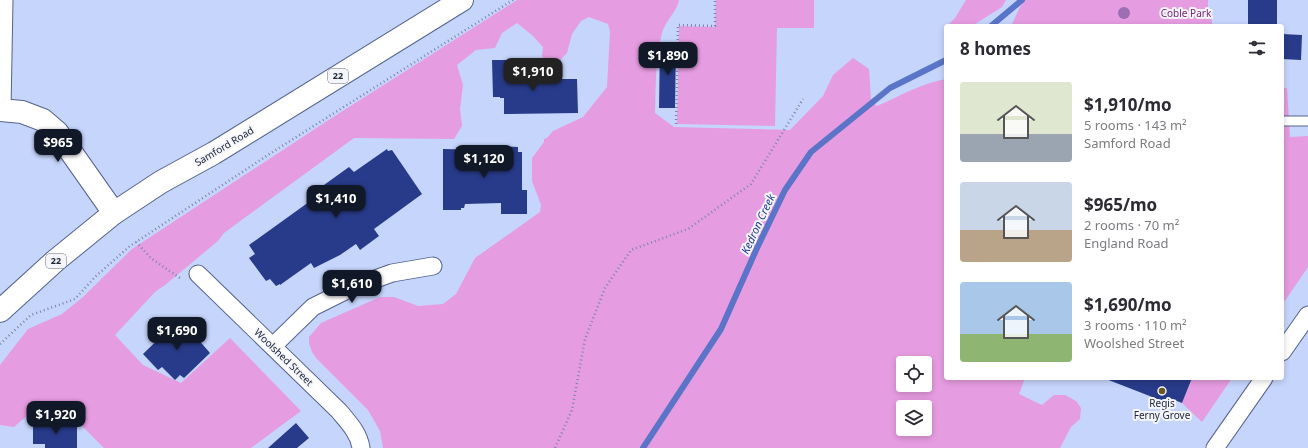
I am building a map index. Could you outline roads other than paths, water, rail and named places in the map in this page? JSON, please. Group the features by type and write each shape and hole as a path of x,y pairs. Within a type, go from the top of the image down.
{"main road":[{"name":"Samford Road","path":"0,311 56,261 114,213 161,182 214,153 462,0"},
{"path":"1,110 22,112 43,120 57,132 114,213"}],"street":[{"path":"1,110 4,0"},
{"path":"273,346 313,307 326,300 351,288 392,273 433,266"},
{"name":"Woolshed Street","path":"198,274 339,411 350,424 360,440 361,448"},
{"path":"1284,349 1308,315"},
{"path":"1215,448 1263,380"}],"lane":[{"path":"1284,121 1308,121"}],"waterway":[{"name":"Kedron Creek","path":"993,24 1022,0"},
{"name":"Kedron Creek","path":"643,448 721,329 785,190 811,152 890,88 944,61"}],"place":[{"name":"Regis Ferny Grove","path":"1162,391"}],"park label":[{"name":"Coble Park","path":"1186,13"}]}
